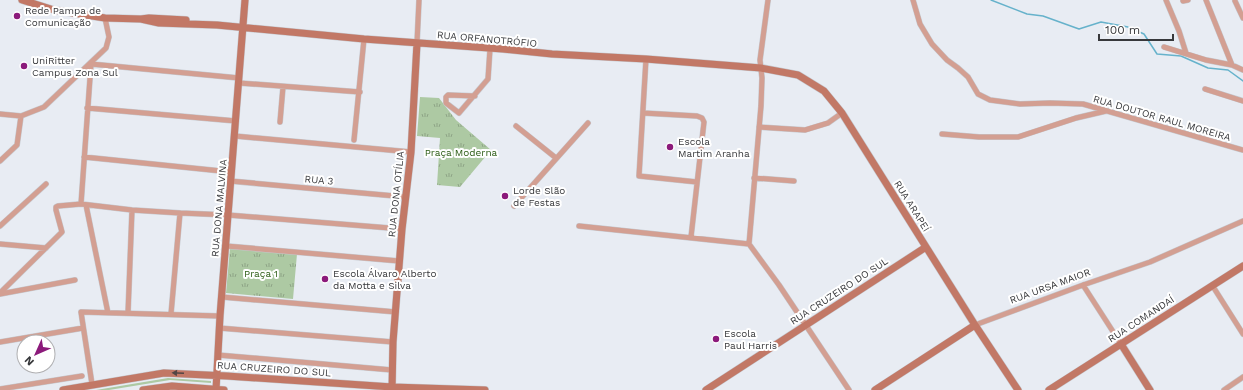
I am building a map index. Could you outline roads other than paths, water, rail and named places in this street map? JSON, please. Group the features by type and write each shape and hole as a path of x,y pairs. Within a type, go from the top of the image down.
{"street":[{"name":"RUA ORFANOTRÓFIO","path":"22,0 54,10 105,18 182,20 205,22 211,25 364,39 552,54 646,59 761,68"},
{"name":"RUA DONA MALVINA","path":"216,390 219,328 230,181 244,28 245,0"},
{"name":"RUA DONA OTÍLIA","path":"392,389 393,342 402,229 411,152 420,0"},
{"path":"768,0 760,60 762,78 749,244 779,285 849,390"},
{"name":"RUA DOUTOR RAUL MOREIRA","path":"913,0 920,24 932,44 947,60 968,77 978,94 990,100 1020,104 1083,104 1243,150"},
{"path":"1166,0 1179,31 1186,53"},
{"path":"1206,0 1232,65"},
{"path":"1235,1 1243,18"},
{"path":"0,114 21,116 44,107 106,48 109,37 105,18"},
{"path":"354,140 360,92 364,39"},
{"path":"1164,47 1206,60 1232,65 1243,70"},
{"path":"475,96 448,95 446,97 446,104 459,113 475,96 488,79 490,49"},
{"path":"646,59 638,176 697,182"},
{"path":"90,64 283,87 360,92"},
{"path":"90,64 84,157 83,204 108,313"},
{"name":"RUA ARAPEÍ","path":"761,68 798,75 824,92 842,113 975,325 1018,390"},
{"path":"280,122 283,87"},
{"path":"1205,89 1243,101"},
{"path":"87,108 236,121"},
{"path":"942,134 979,137 1018,137 1076,118 1107,111"},
{"path":"643,113 697,116 702,118 704,122 691,237"},
{"path":"759,127 805,130 828,123 842,113"},
{"path":"0,161 17,145 21,116"},
{"path":"514,206 588,123"},
{"path":"516,126 556,158"},
{"path":"235,136 411,152"},
{"path":"84,157 231,172"},
{"path":"754,178 794,181"},
{"name":"RUA 3","path":"230,181 406,197"},
{"path":"0,226 46,184"},
{"path":"0,294 62,232 56,207 83,204 132,210 228,215 402,229"},
{"path":"128,313 132,210"},
{"path":"171,314 180,213"},
{"name":"RUA URSA MAIOR","path":"875,390 975,325 1082,285 1150,262 1243,221"},
{"path":"579,226 749,244"},
{"path":"0,244 46,248"},
{"path":"226,246 399,261"},
{"name":"RUA CRUZEIRO DO SUL","path":"706,390 926,246"},
{"name":"RUA COMANDAÍ","path":"1049,390 1243,266"},
{"path":"0,294 75,280"},
{"path":"1082,285 1150,390"},
{"path":"1212,285 1243,334"},
{"path":"222,297 396,312"},
{"path":"92,384 81,312 220,316"},
{"path":"0,342 83,328"},
{"path":"219,328 393,342"},
{"path":"218,355 392,370"},
{"name":"RUA CRUZEIRO DO SUL","path":"63,390 164,373 217,375 392,389 485,390"},
{"path":"0,389 82,376"},
{"path":"1224,390 1243,377"},
{"path":"718,390 723,379"},
{"path":"143,390 172,386 224,390"}],"waterway":[{"path":"991,0 1027,14 1043,16 1079,29 1101,22 1128,27 1144,34 1157,54 1181,56 1208,68 1228,70 1243,81"}],"place":[{"name":"Rede Pampa de Comunicação","path":"17,16"},
{"name":"UniRitter Campus Zona Sul","path":"24,66"},
{"name":"Escola Martim Aranha","path":"670,147"},
{"name":"Lorde Slão de Festas","path":"505,196"},
{"name":"Escola Álvaro Alberto da Motta e Silva","path":"325,279"},
{"name":"Escola Paul Harris","path":"716,339"}],"park label":[{"name":"Praça Moderna","path":"461,152"},
{"name":"Praça 1","path":"261,273"}]}
